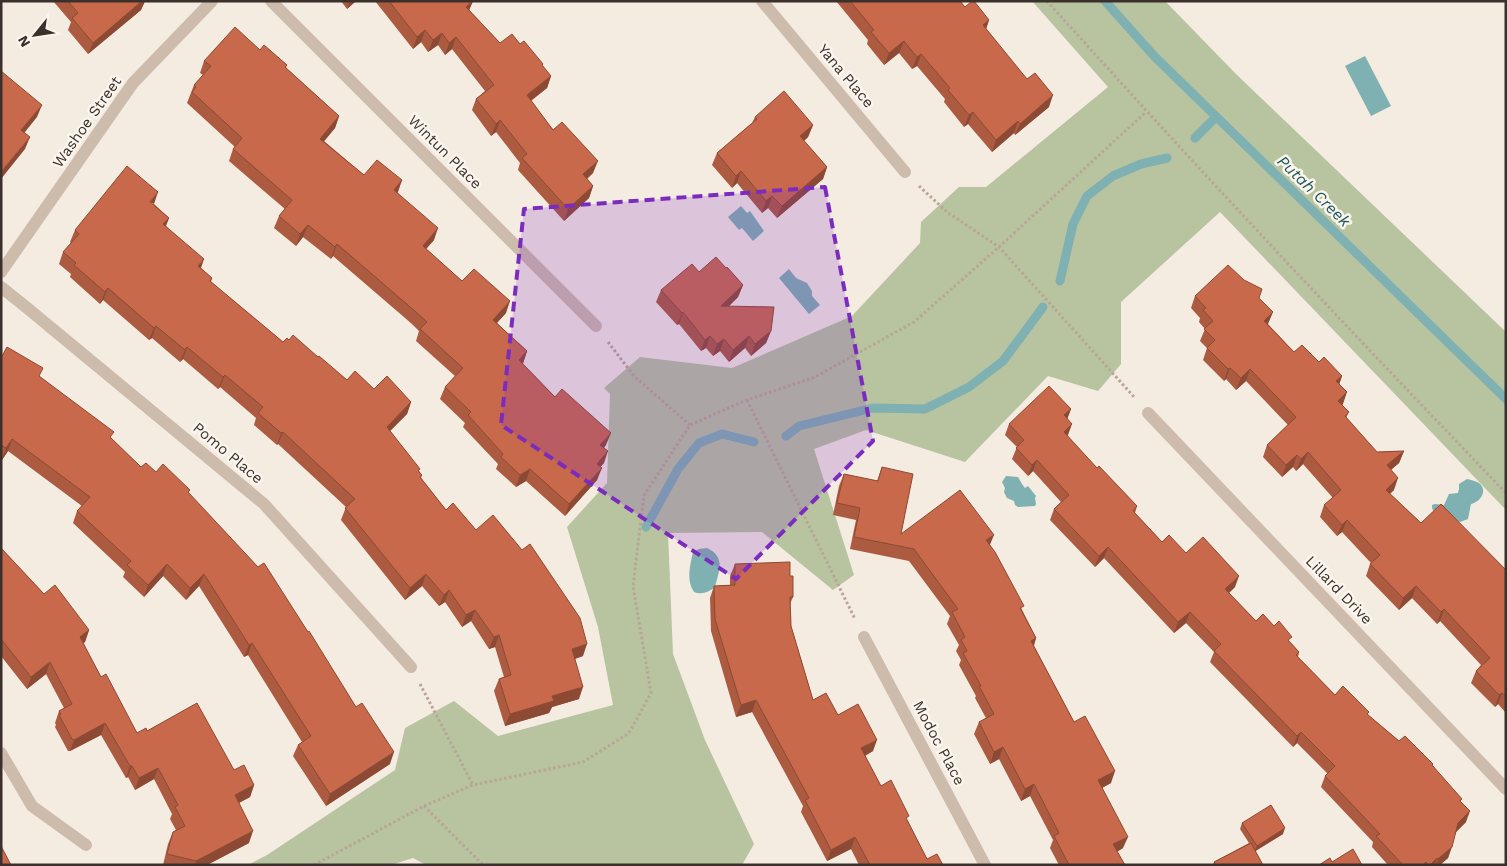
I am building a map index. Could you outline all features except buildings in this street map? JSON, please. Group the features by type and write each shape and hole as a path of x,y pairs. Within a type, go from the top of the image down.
{"street":[{"name":"Washoe Street","path":"1,272 133,83 212,1"},
{"name":"Wintun Place","path":"271,1 596,326"},
{"name":"Yana Place","path":"762,1 905,172"},
{"name":"Pomo Place","path":"1,287 264,504 411,667"},
{"name":"Lillard Drive","path":"1148,413 1506,790"},
{"name":"Modoc Place","path":"864,637 985,865"},
{"path":"1,752 32,806 86,844"}],"path":[{"path":"1047,1 1146,112 1327,306 1506,493"},
{"path":"314,865 424,806 474,785 583,762 629,733 651,693 633,586 644,495 690,425 747,400 815,377 914,322 1146,112"},
{"path":"905,172 947,212 999,247 1148,413"},
{"path":"596,326 634,376 690,425"},
{"path":"747,400 864,637"},
{"path":"411,667 474,785"},
{"path":"424,806 483,865"}],"highlighted area":[{"path":"825,187 873,441 736,579 501,425 524,209"}],"green space":[{"path":"1032,1 1165,1 1236,74 1506,332 1506,510 1220,212 1121,302 1121,364 1098,391 1048,376 965,462 866,430 814,449 854,575 833,590 762,532 668,533 673,654 705,740 754,844 742,865 426,865 413,858 391,865 248,865 267,855 395,770 405,728 454,701 498,736 613,705 598,627 567,527 607,483 610,394 604,388 640,357 732,368 852,316 920,243 921,222 959,187 986,187 1108,87"}],"water":[{"path":"1365,56 1391,106 1371,116 1345,66"},
{"path":"741,206 747,213 750,211 764,231 753,241 742,228 739,230 728,217"},
{"path":"789,269 796,278 807,283 812,291 812,296 820,305 809,314 779,278"},
{"path":"1006,476 1018,477 1025,488 1028,486 1036,496 1035,506 1018,507 1014,501 1007,498 1002,482"},
{"path":"1467,479 1479,483 1483,489 1478,501 1471,504 1468,519 1460,522 1434,512 1432,505 1444,505 1449,494 1458,493 1459,484"},
{"path":"707,548 719,560 718,575 715,587 705,592 697,593 694,592 689,578 693,552"}],"waterway":[{"name":"Putah Creek","path":"1105,1 1155,57 1506,399"},
{"path":"1195,138 1216,117"},
{"path":"1060,281 1073,224 1087,196 1113,176 1141,164 1167,158"},
{"path":"786,436 799,426 873,408 925,409 969,387 1003,361 1043,307"},
{"path":"646,527 678,469 699,443 722,434 754,442"}]}
